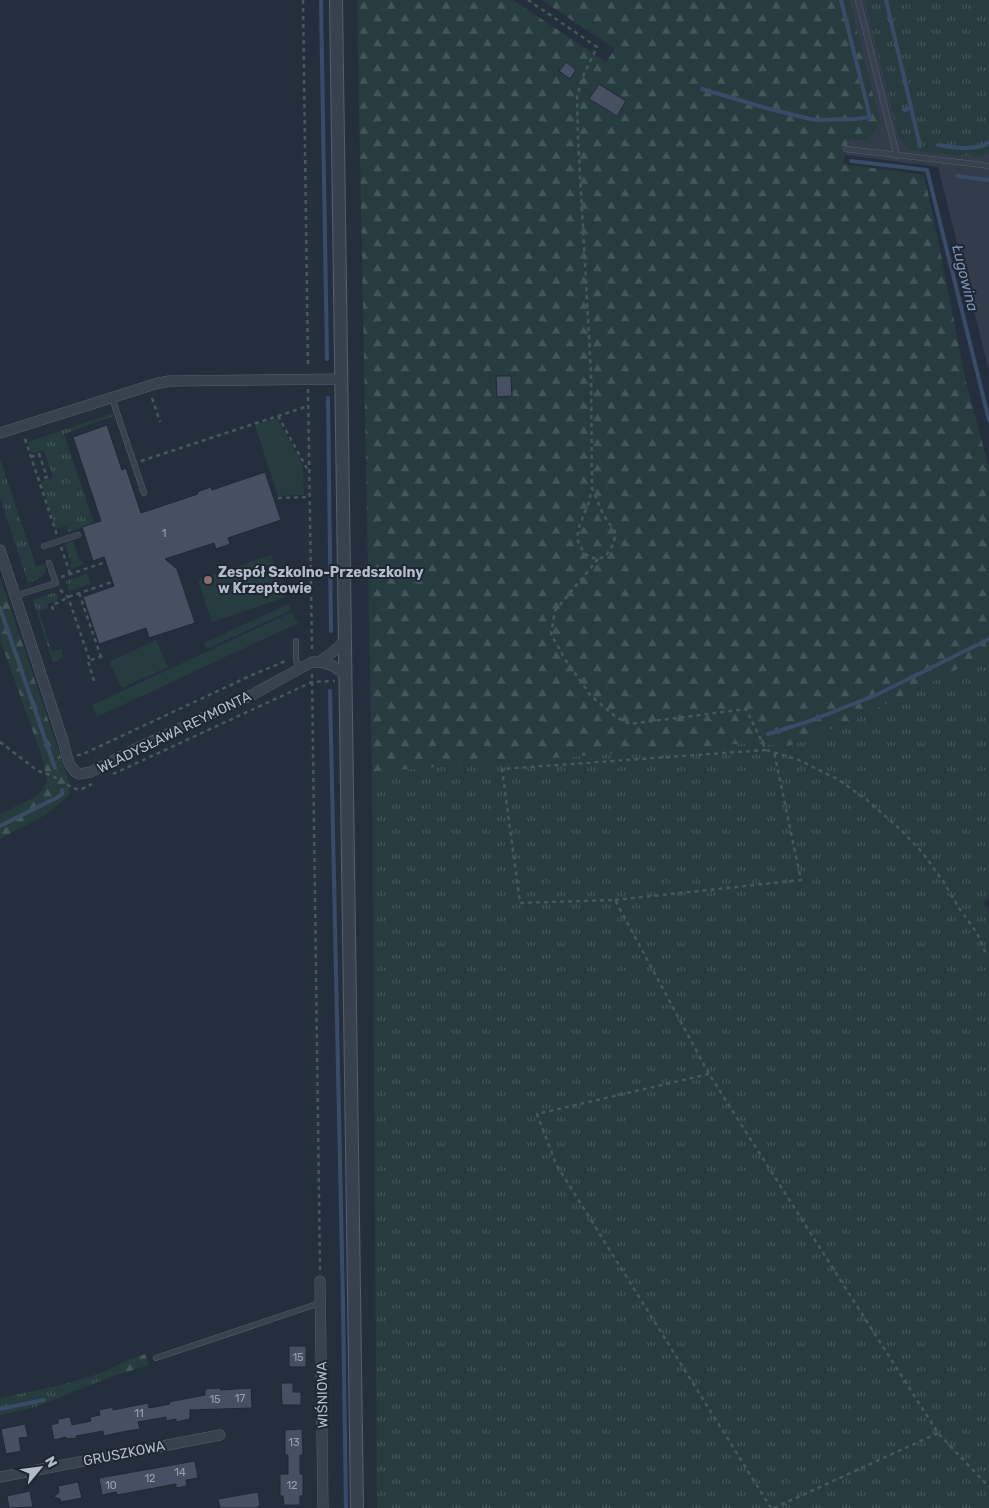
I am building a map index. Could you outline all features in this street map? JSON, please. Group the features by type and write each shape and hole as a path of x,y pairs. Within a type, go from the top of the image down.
{"street":[{"path":"336,0 357,1508"},
{"path":"0,433 155,384 169,382 342,379"},
{"name":"WŁADYSŁAWA REYMONTA","path":"0,550 62,736 67,758 72,768 79,774 91,772 133,750 252,695 312,662 321,662 346,639"},
{"path":"321,662 339,669 346,677"},
{"name":"WIŚNIOWA","path":"320,1281 324,1508"},
{"name":"GRUSZKOWA","path":"0,1477 220,1435"}],"lane":[{"path":"858,0 897,156"},
{"path":"846,149 986,166 989,160"},
{"path":"112,398 144,493"},
{"path":"44,546 78,535"},
{"path":"15,596 55,581 49,563"},
{"path":"296,641 296,660 300,669"},
{"path":"156,1358 320,1302"}],"path":[{"path":"303,0 312,654"},
{"path":"528,0 597,47 583,76 577,97 591,373 592,488 589,502 578,527 577,539 582,551 589,557 598,559"},
{"path":"152,398 160,422"},
{"path":"141,461 308,406"},
{"path":"278,416 309,472"},
{"path":"25,439 70,574"},
{"path":"30,457 39,454 47,477 38,480"},
{"path":"592,488 603,514 615,532 614,542 606,556 598,559 555,611 551,634 565,659 591,696 616,717 630,724 746,709 766,750"},
{"path":"278,498 310,497"},
{"path":"94,682 88,661 90,661 68,596 61,591 55,581 106,562"},
{"path":"53,610 52,605 68,596 112,582"},
{"path":"79,593 102,657 90,661"},
{"path":"81,755 312,648"},
{"path":"312,672 320,1281"},
{"path":"774,752 801,880 614,900 520,903 502,769 766,750 774,752 799,760 839,780 867,800 901,830 922,852 943,881 977,933 987,956"},
{"path":"614,900 710,1074 938,1433 989,1487"},
{"path":"710,1074 537,1114 556,1164 772,1508 938,1433"}],"shaded area":[{"path":"849,0 989,0 989,371 938,167 845,155 849,139 880,123"}],"green space":[{"path":"357,0 513,0 606,62 615,49 542,0 849,0 880,123 867,141 849,139 843,164 924,175 966,382 989,468 989,656 970,663 846,723 789,746 750,743 372,772"},
{"path":"865,0 989,0 989,152 979,157 974,157 917,151 910,150 900,140"},
{"path":"113,413 114,416 64,434 94,523 68,532 66,526 56,529 41,483 53,477 44,450 31,452 28,442"},
{"path":"277,418 303,465 304,495 278,496 255,425"},
{"path":"0,459 36,567 45,564 46,568 44,575 28,583 0,497"},
{"path":"73,541 80,562 83,561 82,565 72,568 69,566 72,564 65,544"},
{"path":"271,555 286,597 212,622 198,580"},
{"path":"87,574 90,584 69,591 66,581"},
{"path":"0,577 69,782 69,795 45,815 0,839 0,814 33,798 44,789 47,780 41,754 0,639"},
{"path":"53,593 58,596 57,601 47,604 48,608 39,611 52,652 62,649 62,656 58,661 53,662 33,600"},
{"path":"288,604 291,610 207,649 204,643"},
{"path":"292,612 298,623 97,717 92,705"},
{"path":"156,640 168,667 122,688 109,662"},
{"path":"989,656 989,897 983,903 989,910 989,1508 377,1508 372,772 750,743 789,746 846,723 970,663"},
{"path":"145,1354 149,1365 108,1378 106,1371 125,1361"},
{"path":"106,1371 108,1378 35,1407 0,1415 0,1398 67,1383"}],"building":[{"path":"566,62 576,70 570,79 559,71"},
{"path":"599,84 626,101 617,116 589,99"},
{"path":"496,376 511,376 512,396 497,397"},
{"path":"107,425 122,470 126,468 141,513 198,494 197,492 211,487 212,490 265,472 281,520 228,538 230,544 216,549 214,543 165,559 177,569 195,623 149,638 146,628 99,644 83,597 114,586 104,557 93,561 82,527 101,521 73,437"},
{"path":"289,1346 306,1346 306,1367 289,1367"},
{"path":"281,1383 293,1383 293,1392 301,1392 301,1405 282,1405"},
{"path":"220,1388 221,1390 251,1388 252,1408 190,1410 190,1419 176,1422 176,1419 166,1421 166,1417 138,1422 140,1429 104,1436 103,1431 76,1436 77,1438 66,1439 66,1437 54,1440 51,1425 58,1423 58,1419 70,1417 72,1425 91,1421 90,1417 100,1415 99,1410 113,1407 113,1410 148,1403 149,1408 205,1395 205,1389"},
{"path":"25,1424 28,1437 19,1438 21,1451 6,1454 1,1429"},
{"path":"302,1429 303,1455 300,1455 300,1474 303,1474 303,1496 300,1496 300,1505 284,1505 283,1496 280,1496 280,1474 288,1474 288,1455 285,1455 285,1430"},
{"path":"195,1461 198,1478 186,1480 187,1486 176,1488 176,1484 117,1495 116,1492 102,1495 99,1478"},
{"path":"78,1482 82,1498 61,1502 60,1499 54,1497 59,1492 58,1486"},
{"path":"30,1491 33,1507 9,1508 7,1496"},
{"path":"258,1492 260,1506 258,1508 220,1508 218,1499"}],"waterway":[{"path":"321,0 327,359"},
{"path":"702,89 814,120 870,117 841,0"},
{"name":"Ługowina","path":"886,0 920,146"},
{"name":"Ługowina","path":"904,110 911,108"},
{"path":"938,145 972,148 989,142"},
{"name":"Ługowina","path":"851,161 927,170 989,420"},
{"path":"957,176 989,180"},
{"path":"328,398 331,631"},
{"path":"0,608 55,768"},
{"path":"768,734 810,721 876,695 989,639"},
{"path":"330,691 346,1508"},
{"path":"0,826 58,797 62,794 62,790"},
{"path":"0,1409 44,1400"}],"place":[{"name":"Zespół Szkolno-Przedszkolny w Krzeptowie","path":"208,580"}]}
